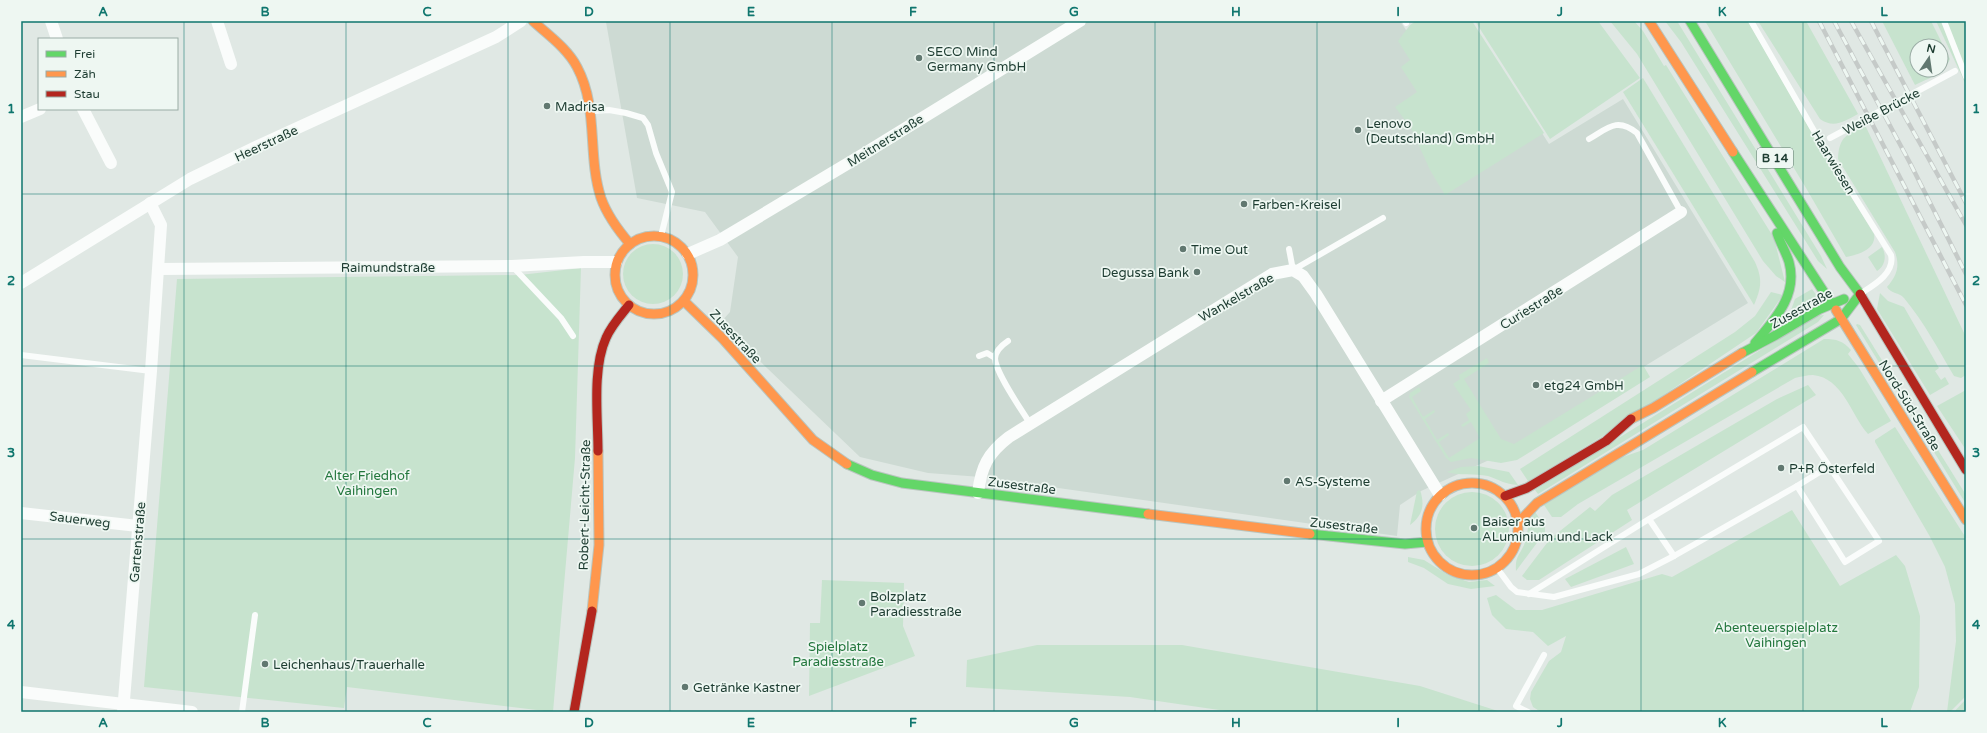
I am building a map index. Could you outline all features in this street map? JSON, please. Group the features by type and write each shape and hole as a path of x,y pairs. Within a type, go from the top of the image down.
{"main road":[{"path":"533,21 560,45 576,67 586,88 591,111 596,175 601,198 608,213 630,244"},
{"name":"B 14","path":"1649,21 1681,68 1772,213 1831,303"},
{"name":"B 14","path":"1690,21 1840,267 1860,294"},
{"path":"1752,346 1783,309 1788,298 1792,280 1790,263 1779,240 1772,213"},
{"path":"661,236 671,239 680,245 688,254 694,278 690,290 684,301 667,312 657,314 637,311 628,305 621,296 616,286 614,274 616,262 622,252 639,238 661,236"},
{"name":"Zusestraße","path":"1505,496 1527,488 1606,441 1629,420 1653,408 1752,346 1770,340 1831,303 1860,294"},
{"name":"Zusestraße","path":"1518,523 1537,503 1841,319 1860,294"},
{"name":"Nord-Süd-Straße","path":"1860,294 1966,470"},
{"name":"Zusestraße","path":"684,301 723,339 814,440 842,462 872,475 902,483 1325,536 1405,544 1427,542"},
{"name":"Nord-Süd-Straße","path":"1831,303 1966,520"},
{"name":"Robert-Leicht-Straße","path":"574,712 594,602 598,552 598,375 600,354 603,340 628,305"},
{"path":"1465,483 1480,483 1493,488 1505,496 1514,509 1518,523 1518,537 1514,549 1506,560 1497,568 1482,574 1469,575 1455,572 1443,565 1433,555 1427,542 1425,529 1427,517 1432,505 1440,495 1452,487 1465,483"}],"street":[{"path":"51,21 58,38"},
{"path":"217,21 231,64"},
{"name":"Heerstraße","path":"21,283 76,251 190,179 258,146 496,37 521,21"},
{"name":"Meitnerstraße","path":"688,254 726,236 1078,21"},
{"path":"21,117 38,110"},
{"path":"84,110 111,163"},
{"name":"Gartenstraße","path":"124,708 159,269 161,225 150,203"},
{"name":"Curiestraße","path":"1381,401 1681,212"},
{"name":"Raimundstraße","path":"159,269 512,266 584,262 616,262"},
{"path":"1293,270 1303,276 1316,294 1440,495"},
{"name":"Wankelstraße","path":"978,493 982,468 996,447 1029,422 1272,274 1293,270"},
{"name":"Sauerweg","path":"21,513 138,526"},
{"path":"21,692 124,708 192,712"}],"lane":[{"name":"Haarwiesen","path":"1751,21 1821,143 1891,255 1891,265 1884,277 1860,294"},
{"path":"1944,21 1966,78"},
{"name":"Weiße Brücke","path":"1821,143 1962,68"},
{"path":"591,111 609,110 626,113 643,118 648,125 656,153 672,192 661,236"},
{"path":"1589,139 1615,124 1628,126 1637,133 1681,212"},
{"path":"1289,249 1293,270 1383,218"},
{"path":"512,266 561,318 574,336"},
{"path":"995,358 999,347 1008,341"},
{"path":"979,356 988,353 995,358 1000,373 1029,422"},
{"path":"21,355 151,371"},
{"path":"1529,594 1649,519 1803,427 1878,541 1845,562 1797,486"},
{"path":"1497,568 1511,587 1517,592 1529,594 1554,597 1613,582 1639,574 1674,556 1828,467"},
{"path":"1649,519 1674,556"},
{"path":"242,712 255,615"},
{"path":"1528,712 1516,706 1544,655"}],"shaded area":[{"path":"1400,21 1406,30 1470,21 1549,144 1623,99 1748,303 1498,456 1421,491 1400,505 1397,536 981,477 928,473 860,457 720,323 730,312 738,257 705,212 637,198 606,22"}],"green space":[{"path":"1416,21 1472,21 1544,133 1445,195 1430,170 1411,128 1395,107 1417,92 1401,67 1410,60 1398,41 1410,25"},
{"path":"1475,21 1598,21 1640,78 1550,139"},
{"path":"1610,21 1634,21 1643,31 1664,66 1666,65 1774,238 1785,282 1776,276 1763,261 1637,54"},
{"path":"1665,21 1677,21 1821,256 1827,269 1818,261 1681,42"},
{"path":"1705,21 1748,21 1812,133 1874,234 1873,244 1866,250 1856,255 1846,257"},
{"path":"1758,21 1806,21 1858,114 1835,124 1825,122 1820,119"},
{"path":"1882,21 1931,21 1940,38 1909,38 1909,73"},
{"path":"1936,21 1966,21 1966,85 1949,49 1949,38 1944,38"},
{"path":"1643,78 1755,262 1759,274 1760,284 1754,305 1623,92"},
{"path":"1911,78 1931,78 1915,85"},
{"path":"1865,125 1966,337 1966,375 1961,378 1954,376 1924,326 1904,298 1887,287 1897,271 1897,257 1838,159 1840,145 1845,137"},
{"path":"653,244 669,249 674,253 678,258 683,274 678,290 674,295 669,299 653,304 637,299 632,295 628,290 623,274 628,258 632,253 637,249"},
{"path":"1882,247 1885,257 1882,266 1877,271 1868,257"},
{"name":"Alter Friedhof Vaihingen","path":"581,268 575,458 553,712 347,687 344,708 144,687 177,279 520,275"},
{"path":"1812,289 1817,296 1791,310 1795,299"},
{"path":"1771,292 1783,295 1756,333 1601,437 1528,481 1520,469 1735,332 1755,316"},
{"path":"1880,293 1888,301 1904,307 1939,368 1935,371 1941,380 1945,377 1949,384 1930,395 1877,309"},
{"path":"1824,315 1818,322 1538,494 1535,490 1815,316"},
{"path":"1856,325 1860,325 1966,495 1966,504"},
{"path":"1824,339 1839,341 1851,350 1848,354 1859,368 1891,421 1868,434 1845,398 1832,383 1813,375 1795,378 1578,504 1561,517 1552,517 1544,505 1617,459 1643,450"},
{"path":"1487,358 1489,363 1464,379 1501,439 1514,444 1643,365 1650,377 1517,460 1501,463 1471,458 1451,462 1446,458 1409,397 1410,393 1419,387 1421,391 1412,397 1423,417 1434,410 1435,412 1425,419 1437,440 1448,433 1449,435 1439,442 1449,458 1480,438 1471,422 1463,427 1461,425 1469,420 1466,414 1471,410 1453,384 1460,379 1459,375"},
{"path":"1808,385 1816,395 1627,510 1632,520 1539,580 1527,580 1522,576 1550,539 1590,507 1595,511 1612,495 1777,399"},
{"path":"1966,390 1966,450 1937,406"},
{"path":"1895,427 1966,538 1966,696 1950,712 1947,712 1956,641 1955,604 1945,567 1929,535 1875,442 1875,440"},
{"path":"1478,466 1509,472 1518,485 1506,483 1488,476 1447,472 1461,467"},
{"path":"1420,490 1422,509 1418,517 1410,525 1417,491"},
{"path":"1465,492 1479,492 1493,498 1503,508 1509,522 1507,543 1503,550 1493,560 1479,566 1465,566 1451,560 1441,550 1435,536 1435,522 1441,508 1451,498"},
{"name":"Abenteuerspielplatz Vaihingen","path":"1792,510 1840,586 1896,555 1905,566 1920,616 1919,687 1910,712 1541,712 1533,707 1530,699 1531,692 1549,661 1561,652 1566,636 1548,646 1533,632 1506,629 1492,615 1487,598 1496,595 1516,610 1542,610 1662,574 1672,577"},
{"path":"1535,512 1545,526 1545,532 1516,571 1517,560 1524,545 1532,516"},
{"path":"1626,547 1634,564 1571,587 1565,579"},
{"path":"1408,557 1424,560 1448,575 1469,582 1487,580 1495,586 1471,589 1448,584 1424,568 1408,562"},
{"name":"Spielplatz Paradiesstraße","path":"822,580 904,583 903,626 915,656 809,696 810,623 820,623"},
{"path":"1037,645 1182,645 1420,686 1501,712 1233,712 1130,697 966,687 967,660"},
{"path":"1966,699 1966,712 1954,712"}],"railway":[{"path":"1819,21 1966,305"},
{"path":"1834,21 1910,163 1966,274"},
{"path":"1851,21 1966,225"},
{"path":"1871,21 1966,203"}],"traffic: fast":[{"path":"1690,21 1840,267 1860,294"},
{"path":"1733,152 1831,303"},
{"path":"1755,343 1777,316 1783,306 1790,285 1791,274 1789,262 1777,233"},
{"path":"1752,372 1841,319 1860,294"},
{"path":"1742,353 1820,309 1844,299"},
{"path":"847,464 872,475 902,483 1148,514"},
{"path":"1310,534 1405,544 1427,542"}],"traffic: slow":[{"path":"533,21 563,48 573,60 584,83 591,115 594,165 601,198 613,222 630,244"},
{"path":"1649,21 1733,152"},
{"path":"646,236 662,236 676,242 687,253 693,267 693,275 693,283 687,297 676,308 662,314 646,314 632,308 621,297 615,283 615,267 621,253 632,242 646,236"},
{"path":"684,301 723,339 813,440 847,464"},
{"path":"1836,310 1966,520"},
{"path":"1631,419 1653,408 1742,353"},
{"path":"1518,523 1537,503 1752,372"},
{"path":"592,611 599,545 598,451"},
{"path":"1472,483 1490,486 1505,496 1515,511 1518,529 1515,547 1505,562 1490,572 1472,575 1454,572 1439,562 1429,547 1426,529 1429,511 1439,496 1454,486 1472,483"},
{"path":"1148,514 1310,534"}],"traffic: jam":[{"path":"1860,294 1966,470"},
{"path":"598,451 597,378 599,364 606,338 616,321 629,305"},
{"path":"1505,496 1527,488 1606,441 1631,419"},
{"path":"574,712 592,611"}],"place":[{"name":"SECO Mind Germany GmbH","path":"919,58"},
{"name":"Madrisa","path":"547,106"},
{"name":"Lenovo (Deutschland) GmbH","path":"1358,130"},
{"name":"Farben-Kreisel","path":"1244,204"},
{"name":"Time Out","path":"1183,249"},
{"name":"Degussa Bank","path":"1197,272"},
{"name":"etg24 GmbH","path":"1536,385"},
{"name":"P+R Österfeld","path":"1781,468"},
{"name":"AS-Systeme","path":"1287,481"},
{"name":"Baiser aus ALuminium und Lack","path":"1474,528"},
{"name":"Bolzplatz Paradiesstraße","path":"862,603"},
{"name":"Leichenhaus/Trauerhalle","path":"265,664"},
{"name":"Getränke Kastner","path":"685,687"}]}
